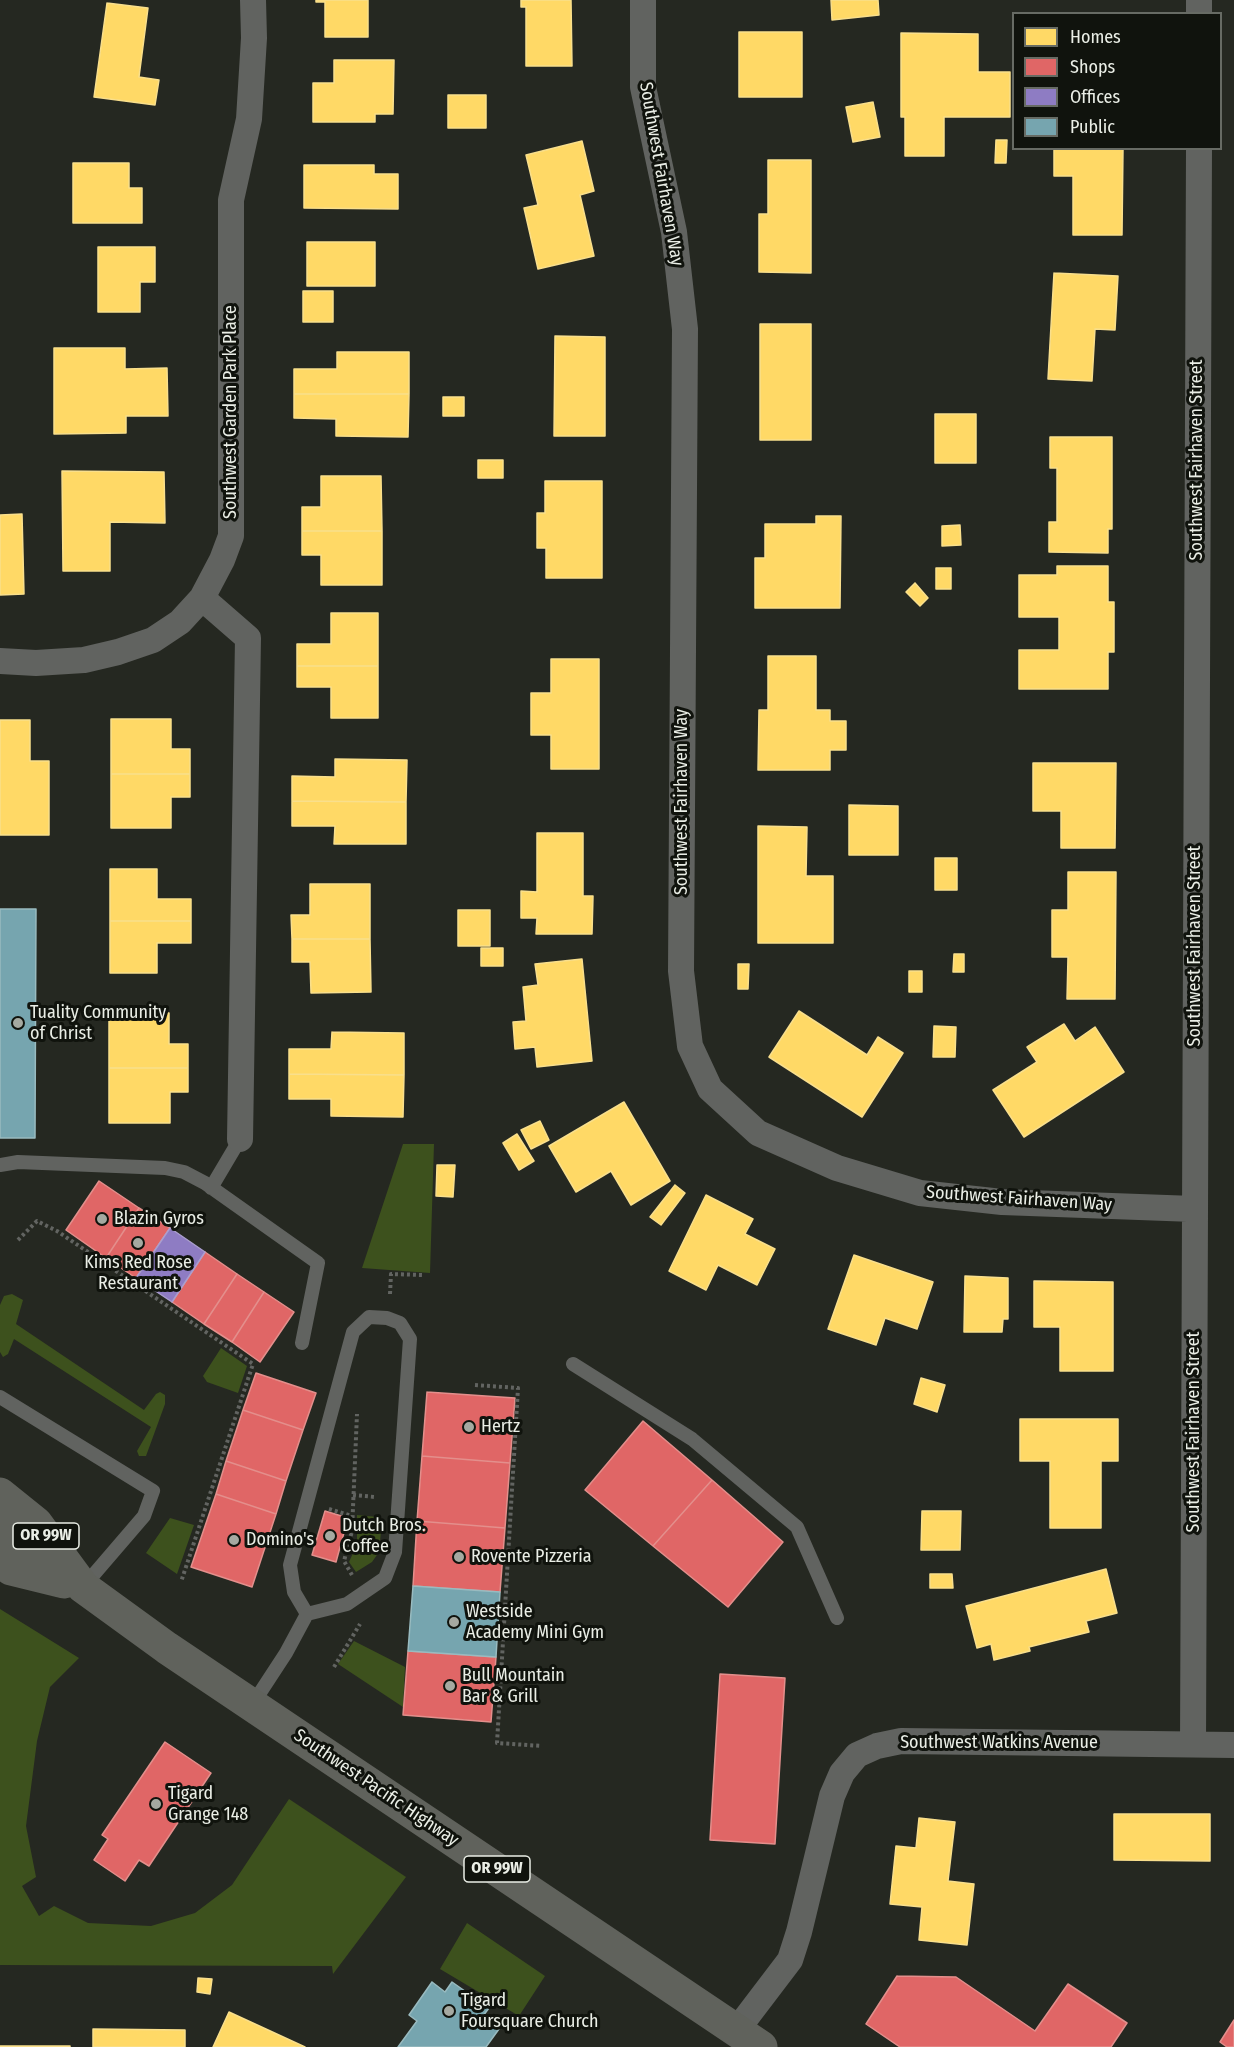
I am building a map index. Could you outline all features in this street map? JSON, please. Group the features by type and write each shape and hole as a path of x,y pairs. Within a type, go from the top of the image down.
{"highway":[{"name":"Southwest Pacific Highway","path":"0,1494 36,1523 83,1587 167,1648 749,2039"},
{"path":"0,1530 83,1587"},
{"name":"Southwest Pacific Highway","path":"0,1562 12,1569 83,1587"}],"street":[{"name":"Southwest Garden Park Place","path":"0,661 36,663 75,660 118,652 153,639 180,622 202,598 222,560 231,536 231,200 249,119 254,38 253,0"},
{"name":"Southwest Fairhaven Way","path":"643,0 643,87 674,232 685,329 681,971 690,1046 710,1089 758,1133 837,1168 920,1193 1002,1202 1194,1209"},
{"name":"Southwest Fairhaven Street","path":"1193,1744 1199,150"},
{"path":"202,598 248,638 240,1139"},
{"name":"Southwest Watkins Avenue","path":"749,2039 790,1960 832,1796 842,1773 857,1755 877,1746 901,1742 1234,1745"}],"lane":[{"path":"211,1188 240,1139"},
{"path":"0,1165 18,1162 165,1168 183,1172 211,1188 318,1263 302,1343"},
{"path":"252,1705 286,1653 307,1614 347,1604 385,1578 395,1552 410,1339 400,1323 387,1318 369,1317 353,1332 341,1376 290,1565 294,1592 307,1614"},
{"path":"573,1364 692,1439 798,1527 837,1618"},
{"path":"0,1397 153,1491 144,1516 83,1587"}],"path":[{"path":"18,1240 38,1221 57,1231 253,1364 181,1582"},
{"path":"390,1295 391,1274 422,1275"},
{"path":"475,1385 518,1388 497,1743 543,1746"},
{"path":"352,1575 344,1561 352,1531 358,1412"},
{"path":"327,1508 352,1516"},
{"path":"334,1667 362,1621"}],"green space":[{"path":"403,1144 434,1144 430,1273 362,1268"},
{"path":"12,1294 23,1300 16,1324 144,1410 156,1394 160,1392 165,1395 165,1404 146,1456 139,1456 137,1451 151,1427 14,1339 8,1354 3,1357 0,1352 0,1305 4,1296"},
{"path":"221,1348 247,1366 238,1393 207,1382 203,1376"},
{"path":"357,1515 378,1517 382,1521 379,1552 372,1562 356,1572 349,1562 357,1544"},
{"path":"170,1518 194,1525 177,1574 146,1553"},
{"path":"0,1609 79,1658 50,1687 37,1741 26,1826 36,1877 22,1886 39,1916 54,1906 88,1923 151,1926 195,1913 232,1885 289,1799 406,1877 333,1974 332,1966 0,1965"},
{"path":"354,1641 405,1667 403,1707 338,1664"},
{"path":"467,1923 545,1976 519,2016 440,1969"}],"building: Homes":[{"path":"316,0 368,0 368,37 325,37 325,2 316,2"},
{"path":"521,0 571,0 572,66 526,66 526,7 521,7"},
{"path":"831,0 878,0 879,15 832,20"},
{"path":"107,3 148,8 139,77 159,80 155,105 94,97"},
{"path":"739,32 802,32 802,97 739,97"},
{"path":"901,33 978,34 978,72 1010,72 1010,117 944,117 944,156 905,156 905,117 901,117"},
{"path":"334,60 394,60 393,114 375,114 375,122 313,122 313,83 334,83"},
{"path":"448,95 486,95 486,128 448,128"},
{"path":"873,102 880,137 853,142 846,107"},
{"path":"996,140 1007,140 1006,163 995,163"},
{"path":"582,141 594,191 580,195 594,256 538,269 524,208 538,205 526,155"},
{"path":"1054,150 1123,150 1122,235 1073,235 1073,176 1054,176"},
{"path":"768,160 811,160 811,273 759,272 759,214 768,214"},
{"path":"73,163 129,163 129,188 142,188 142,223 73,223"},
{"path":"304,165 374,165 374,174 398,174 398,209 304,208"},
{"path":"307,242 375,242 375,286 307,286"},
{"path":"98,247 155,247 155,282 140,282 140,312 98,312"},
{"path":"1054,273 1118,276 1115,330 1095,329 1092,381 1048,379"},
{"path":"303,291 333,291 333,322 303,322"},
{"path":"760,324 811,324 811,440 760,440"},
{"path":"555,336 605,337 605,436 554,436"},
{"path":"54,348 125,348 125,369 167,368 168,416 126,416 126,433 54,434"},
{"path":"337,352 409,352 409,394 294,394 294,369 337,369"},
{"path":"294,394 409,394 408,437 336,436 336,419 294,418"},
{"path":"443,397 464,397 464,416 443,416"},
{"path":"935,414 976,414 976,463 935,463"},
{"path":"1050,437 1112,437 1112,529 1108,529 1108,553 1049,552 1049,522 1057,522 1057,468 1050,468"},
{"path":"478,460 503,460 503,478 478,478"},
{"path":"62,471 164,472 165,523 110,522 110,571 63,571"},
{"path":"321,476 381,476 382,531 302,531 302,507 321,507"},
{"path":"545,481 602,481 602,578 546,578 546,548 537,548 537,513 545,513"},
{"path":"22,514 24,594 0,595 0,515"},
{"path":"816,516 841,516 840,608 755,608 755,558 765,558 765,524 816,524"},
{"path":"960,525 961,545 942,546 942,526"},
{"path":"302,531 382,531 382,585 321,585 321,555 302,555"},
{"path":"1057,566 1108,566 1108,602 1114,602 1114,652 1108,652 1108,689 1019,689 1019,650 1059,650 1059,617 1019,617 1019,575 1057,575"},
{"path":"936,568 951,568 951,589 936,589"},
{"path":"915,583 928,598 920,606 906,592"},
{"path":"331,613 378,613 378,666 297,666 297,644 331,644"},
{"path":"768,656 816,656 816,710 830,710 830,721 846,721 846,750 830,750 830,770 758,770 759,710 768,710"},
{"path":"551,659 599,659 599,769 551,769 551,735 531,735 531,693 551,693"},
{"path":"297,666 378,666 378,718 331,718 331,687 297,687"},
{"path":"111,719 171,719 171,749 190,749 190,774 111,774"},
{"path":"0,720 30,720 30,761 49,761 49,835 0,835"},
{"path":"335,759 407,760 406,802 292,801 292,776 335,777"},
{"path":"1033,763 1116,763 1115,848 1061,848 1061,811 1033,811"},
{"path":"111,774 190,774 190,797 171,797 171,828 111,828"},
{"path":"292,801 406,802 406,844 334,844 335,826 292,826"},
{"path":"849,805 898,806 898,855 849,855"},
{"path":"758,826 807,827 806,876 833,876 833,943 758,943"},
{"path":"537,833 583,833 583,896 593,896 592,934 536,934 537,918 521,918 521,891 537,892"},
{"path":"935,858 957,858 957,890 935,890"},
{"path":"110,869 157,869 157,899 191,899 191,921 110,921"},
{"path":"1068,872 1116,872 1115,999 1067,999 1068,957 1052,957 1052,910 1068,910"},
{"path":"310,884 370,884 370,939 292,939 291,915 310,915"},
{"path":"458,910 490,910 490,946 458,946"},
{"path":"110,921 191,921 191,943 157,943 157,973 110,973"},
{"path":"292,939 370,939 371,992 311,993 310,962 292,962"},
{"path":"481,948 503,948 503,966 481,966"},
{"path":"954,954 964,954 964,972 953,972"},
{"path":"582,959 592,1061 537,1067 535,1047 515,1049 513,1022 526,1021 523,987 538,985 535,964"},
{"path":"738,964 749,964 748,989 738,989"},
{"path":"909,971 922,971 922,992 909,992"},
{"path":"799,1011 867,1055 878,1037 903,1053 862,1117 769,1057"},
{"path":"169,1013 169,1044 188,1044 188,1068 109,1068 109,1014"},
{"path":"1064,1024 1075,1041 1095,1027 1124,1072 1024,1137 993,1090 1037,1062 1027,1047"},
{"path":"934,1026 956,1027 955,1057 933,1057"},
{"path":"332,1032 404,1033 404,1075 289,1074 289,1049 331,1049"},
{"path":"109,1068 188,1068 188,1092 170,1092 170,1123 109,1123"},
{"path":"289,1074 404,1075 403,1117 331,1116 331,1099 289,1099"},
{"path":"624,1102 670,1181 631,1205 611,1171 576,1192 549,1146"},
{"path":"540,1121 549,1140 531,1149 521,1130"},
{"path":"517,1134 534,1161 519,1170 503,1143"},
{"path":"437,1165 455,1165 453,1197 436,1196"},
{"path":"675,1185 685,1193 661,1225 650,1217"},
{"path":"706,1195 753,1219 745,1234 775,1249 757,1285 718,1265 706,1290 669,1271"},
{"path":"854,1255 933,1282 917,1329 885,1318 876,1345 828,1329"},
{"path":"965,1276 1008,1278 1008,1319 1003,1319 1002,1332 964,1332"},
{"path":"1034,1281 1113,1282 1113,1371 1060,1371 1060,1327 1034,1327"},
{"path":"921,1378 945,1385 937,1412 914,1404"},
{"path":"1020,1419 1118,1419 1118,1461 1101,1461 1101,1528 1050,1528 1050,1461 1020,1461"},
{"path":"922,1511 961,1511 960,1550 921,1550"},
{"path":"1106,1569 1117,1613 1086,1621 1089,1632 1029,1647 1030,1651 994,1660 991,1644 977,1648 966,1606"},
{"path":"930,1574 952,1574 953,1588 930,1588"},
{"path":"1114,1814 1210,1814 1210,1861 1114,1860"},
{"path":"919,1818 955,1822 948,1881 974,1884 967,1945 919,1940 922,1907 890,1904 896,1846 916,1848"},
{"path":"198,1978 212,1979 210,1994 197,1992"},
{"path":"229,2012 305,2047 213,2047"},
{"path":"93,2029 185,2030 185,2047 93,2047"},
{"path":"70,2046 70,2047 0,2047"}],"building: Shops":[{"name":"Blazin Gyros","path":"99,1181 139,1208 106,1258 66,1230"},
{"name":"Kims Red Rose Restaurant","path":"139,1208 170,1228 136,1278 106,1258"},
{"path":"205,1252 237,1274 204,1324 172,1302"},
{"path":"237,1274 264,1292 232,1342 204,1324"},
{"path":"264,1292 294,1312 260,1362 232,1342"},
{"path":"256,1373 316,1393 303,1430 243,1410"},
{"name":"Hertz","path":"427,1392 515,1398 510,1463 422,1456"},
{"path":"243,1410 303,1430 286,1481 226,1461"},
{"path":"643,1421 712,1480 653,1546 585,1490"},
{"path":"422,1456 510,1463 505,1528 417,1521"},
{"path":"226,1461 286,1481 276,1514 216,1494"},
{"path":"712,1480 783,1542 728,1607 653,1546"},
{"name":"Domino's","path":"216,1494 276,1514 252,1587 191,1567"},
{"name":"Dutch Bros. Coffee","path":"325,1511 348,1518 336,1562 312,1555"},
{"name":"Rovente Pizzeria","path":"417,1521 505,1528 500,1592 413,1586"},
{"name":"Bull Mountain Bar & Grill","path":"408,1651 496,1657 491,1722 403,1715"},
{"path":"720,1674 785,1678 775,1844 710,1840"},
{"name":"Tigard Grange 148","path":"165,1742 211,1773 149,1866 139,1860 125,1881 94,1860 108,1839 102,1835"},
{"path":"897,1976 956,1977 1035,2031 1068,1984 1127,2023 1111,2047 900,2047 866,2024"},
{"path":"1234,2020 1234,2047 1227,2047 1220,2042"}],"building: Offices":[{"path":"170,1228 205,1252 172,1302 136,1278"}],"building: Public":[{"name":"Tuality Community of Christ","path":"0,909 36,909 35,1138 0,1138"},
{"name":"Westside Academy Mini Gym","path":"413,1586 500,1592 496,1657 408,1651"},
{"name":"Tigard Foursquare Church","path":"432,1982 445,1992 452,1982 489,2008 483,2016 499,2029 486,2047 398,2047 417,2021 409,2015"}],"place":[{"name":"Tuality Community of Christ","path":"18,1023"},
{"name":"Blazin Gyros","path":"102,1219"},
{"name":"Kims Red Rose Restaurant","path":"138,1243"},
{"name":"Hertz","path":"469,1427"},
{"name":"Dutch Bros. Coffee","path":"330,1536"},
{"name":"Domino's","path":"234,1540"},
{"name":"Rovente Pizzeria","path":"459,1557"},
{"name":"Westside Academy Mini Gym","path":"454,1622"},
{"name":"Bull Mountain Bar & Grill","path":"450,1686"},
{"name":"Tigard Grange 148","path":"156,1804"},
{"name":"Tigard Foursquare Church","path":"449,2011"}]}
